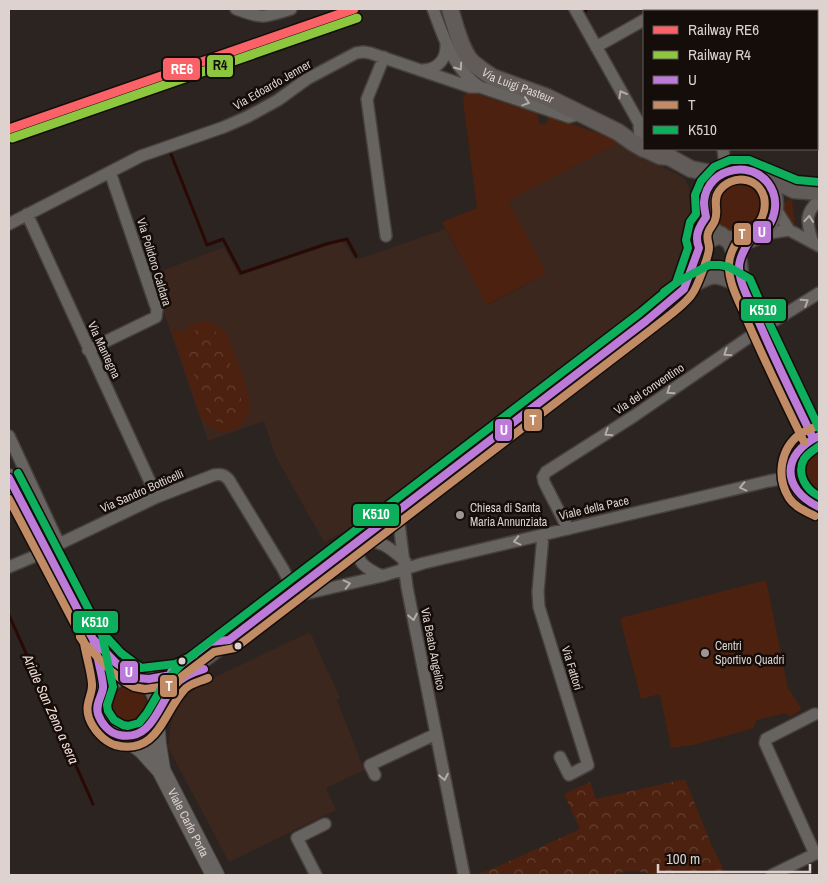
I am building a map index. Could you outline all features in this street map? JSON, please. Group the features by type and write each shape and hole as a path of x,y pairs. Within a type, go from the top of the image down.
{"main road":[{"name":"Via Luigi Pasteur","path":"450,9 466,54 472,62 492,77 539,94 618,132 624,131 643,144"},
{"name":"Via Luigi Pasteur","path":"652,150 660,156 665,153 691,169 722,174"},
{"path":"691,169 706,193"},
{"path":"758,234 736,240 725,237 714,231 706,218 704,205 706,193 709,186 722,174 732,170 748,170 794,190 819,192"},
{"path":"739,262 773,216 775,204 769,184 763,178"},
{"path":"775,204 794,190"},
{"path":"699,248 696,241 699,226 706,218"},
{"path":"684,289 691,276 699,248 707,240 725,237"},
{"path":"725,237 739,262 740,275 761,329 816,437 801,446 795,454 792,462 791,477 801,497 810,504 819,507"},
{"path":"125,736 134,736 150,726 171,690 189,670 646,321 684,289 711,275 726,277 744,287"},
{"path":"9,478 93,639 103,688 117,677 164,677 189,670"},
{"name":"Viale Carlo Porta","path":"93,639 114,660 154,690 157,698 156,744 161,770"},
{"name":"Viale Carlo Porta","path":"103,688 97,705 98,714 102,722 108,729 116,734 125,736 143,750 161,770 215,875"}],"street":[{"path":"239,9 258,17 291,9"},
{"path":"432,9 446,43 463,72 470,81 480,87"},
{"path":"575,9 639,123 643,144"},
{"path":"596,47 643,21"},
{"path":"423,70 429,70 441,62 446,50 446,43"},
{"name":"Via Edoardo Jenner","path":"9,224 141,156 247,117 278,100 307,79 356,53 363,52 384,57 470,87 480,87 569,117 582,114"},
{"path":"384,57 366,99 386,236"},
{"path":"722,174 725,165 723,150"},
{"name":"Via Polidoro Caldara","path":"88,350 156,317 157,309 110,172"},
{"path":"816,243 808,222 808,214 819,200"},
{"path":"775,204 789,230"},
{"name":"Via Mantegna","path":"27,214 157,497"},
{"path":"758,234 789,230 816,243"},
{"name":"Via del conventino","path":"568,529 544,482 544,474 634,416 761,329 819,293"},
{"name":"Via Sandro Botticelli","path":"9,436 59,544 157,497 214,475 226,476 283,569 288,595"},
{"name":"Viale della Pace","path":"288,595 382,576 405,565 791,477"},
{"path":"401,508 399,523 405,565"},
{"name":"Via Fattori","path":"543,535 538,592 539,607 588,765 568,775 560,757"},
{"path":"382,576 362,564 357,550 359,540 373,540 385,544 405,565"},
{"path":"9,567 47,551"},
{"name":"Via Beato Angelico","path":"405,565 464,875"},
{"path":"772,875 817,853 765,743 766,739 815,714"},
{"path":"374,774 370,765 436,734"},
{"path":"316,875 297,838 325,824"}],"shaded area":[{"path":"618,143 684,178 689,187 692,220 688,225 682,259 668,287 555,371 391,502 368,507 363,511 360,523 324,542 275,455 264,421 208,441 151,275 224,247 239,276 342,241 356,260 445,229 488,305 547,273 508,201"},
{"path":"310,632 340,698 337,700 364,770 326,788 336,810 229,862 168,747 172,716 181,697 190,689"}],"green space":[{"path":"470,92 537,113 540,125 547,123 548,116 609,137 618,143 508,201 547,273 487,305 442,222 477,208 463,101 464,96"},
{"path":"739,176 750,178 763,189 768,205 766,216 755,229 739,234 728,232 715,221 710,205 712,194 723,181"},
{"path":"792,199 795,225 786,218 782,207 787,200"},
{"path":"204,321 220,327 228,336 248,395 248,415 242,424 232,430 216,430 201,418 172,331 179,329 181,335 188,327","holes":["210,329 215,331 221,339 238,386 242,404 242,410 238,418 225,424"]},
{"path":"204,328 215,331 221,339 240,393 242,401 241,413 238,418 228,423 217,422 208,415 186,351 190,335 196,330"},
{"path":"819,443 819,499 808,494 798,480 798,463 802,455"},
{"name":"Centri Sportivo Quadri","path":"766,580 788,688 802,709 790,717 786,713 757,720 754,728 693,745 671,748 660,694 641,699 620,618"},
{"path":"128,687 141,693 147,706 141,719 128,725 115,719 109,706 115,693"},
{"path":"685,779 711,844 726,875 655,875 634,871 612,875 473,875 490,870 580,829 564,794 590,782 596,799"}],"waterway":[{"path":"171,154 207,245 223,239 241,273 326,244 347,239 356,256"},
{"name":"Ariale San Zeno a sera","path":"9,615 93,804"}],"rail line":[{"name":"RE6","path":"9,129 354,9"},
{"name":"R4","path":"12,138 357,18"}],"transit line":[{"name":"K510","path":"18,473 102,635 113,687 107,705 108,711 114,720 123,725 128,726 139,723 165,682 183,662 640,313 676,283 688,248 686,240 690,222 696,214 695,195 701,181 714,167 730,160 749,160 797,180 819,182"},
{"name":"U","path":"9,478 93,639 116,663 137,678 149,679 171,675 171,672 210,642 229,640 646,321 684,289 699,248 697,236 699,228 706,217 704,202 707,190 714,180 723,173 734,170 746,170 757,174 766,181 773,192 775,202 773,218 764,231 751,239 747,245 740,260 739,273 769,345 813,438"},
{"name":"T","path":"9,499 85,644 110,670 134,687 145,689 174,685 181,677 214,652 235,648 679,308 689,298 700,279 709,248 707,235 716,216 717,195 724,186 737,180 750,181 756,185 761,190 765,204 763,216 759,222 747,230 734,246 729,260 730,278 760,349 804,442"},
{"name":"K510","path":"664,292 679,281 709,265 729,267 750,279 819,428"},
{"name":"T","path":"815,427 800,434 793,440 784,455 781,472 785,490 791,501 815,516"},
{"name":"U","path":"819,436 807,443 798,452 792,462 790,472 792,481 798,491 807,500 819,507"},
{"name":"K510","path":"819,446 804,459 801,470 806,486 819,496"},
{"name":"K510","path":"98,628 121,653 141,668 175,664 194,655"},
{"name":"U","path":"89,632 93,639 103,684 97,707 98,714 106,727 115,734 130,736 147,728 177,683 188,675 204,669"},
{"name":"T","path":"80,637 84,643 91,679 92,688 88,704 89,718 99,734 106,741 115,745 129,747 141,744 150,738 158,730 184,690 192,684 208,678"}],"place":[{"name":"Chiesa di Santa Maria Annunziata","path":"460,515"},
{"name":"Centri Sportivo Quadri","path":"705,653"}]}
